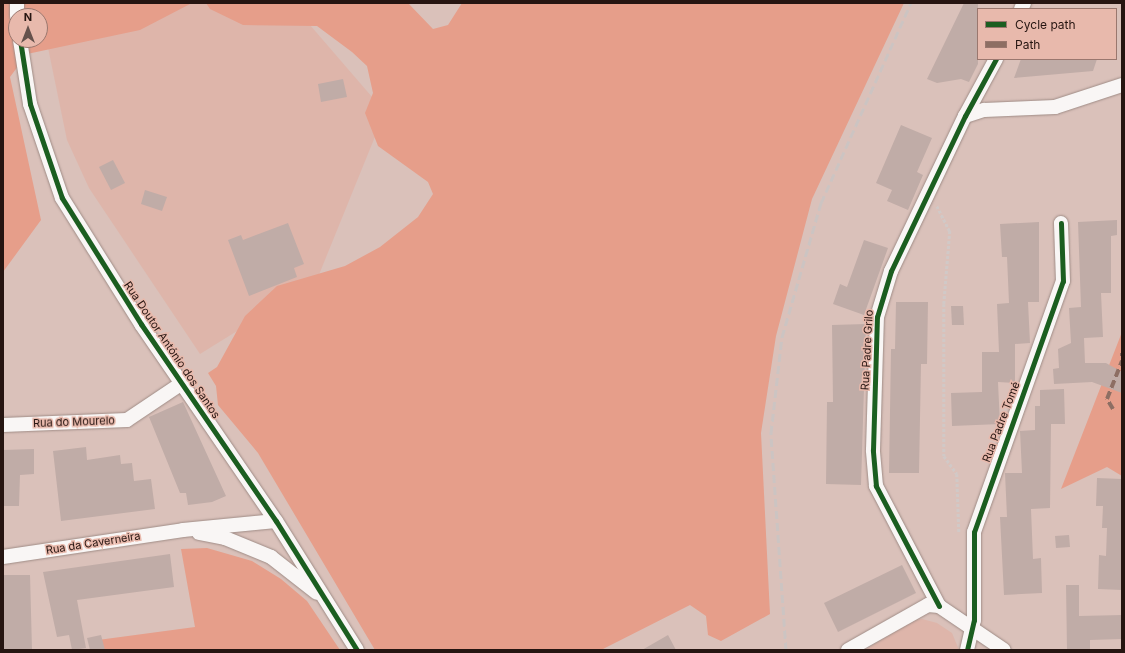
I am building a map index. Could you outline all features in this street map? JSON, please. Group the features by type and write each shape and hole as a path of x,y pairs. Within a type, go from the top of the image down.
{"street":[{"name":"Rua Doutor António dos Santos","path":"21,48 30,104 62,198 182,384 276,521 357,650"},
{"name":"Rua Padre Grilo","path":"939,606 876,486 873,463 877,317 891,271 965,116 995,60"},
{"path":"965,116 984,110 1055,107 1122,85"},
{"name":"Rua Padre Tomé","path":"967,650 973,632 972,550 986,490 1063,281 1060,223"},
{"name":"Rua do Mourelo","path":"3,425 127,420 182,384"},
{"name":"Rua da Caverneira","path":"3,557 183,530 276,521"},
{"name":"Rua da Caverneira","path":"183,530 225,538 271,557 326,599"},
{"path":"848,650 920,609 939,606 973,632 1004,650"}],"path":[{"path":"930,191 950,231 944,304 944,456 957,474 959,547 972,550"}],"shaded area":[{"path":"3,3 192,3 140,30 27,54 10,77 41,220 3,272"},
{"path":"44,3 291,3 385,112 316,282 200,354 89,188 67,140 48,48 48,8 44,8"},
{"path":"206,3 408,3 433,29 448,25 462,3 904,3 812,199 776,336 761,433 770,614 721,641 708,635 706,616 690,605 601,650 375,650 258,453 218,405 216,386 208,373 217,367 245,316 277,286 345,266 380,247 418,217 433,194 428,182 378,146 365,113 373,93 367,66 352,52 317,26 243,25 210,9"},
{"path":"1122,332 1122,476 1107,467 1061,489"},
{"path":"207,548 252,561 281,579 307,601 340,650 103,650 98,640 195,627 181,549"},
{"path":"922,619 937,623 952,633 959,650 865,650 912,621"}],"building":[{"path":"964,3 978,3 978,64 969,82 961,79 937,83 927,79"},
{"path":"1021,60 1097,60 1093,71 1014,78"},
{"path":"343,79 347,97 321,102 318,84"},
{"path":"901,125 932,138 917,172 923,175 908,210 887,201 892,190 876,183"},
{"path":"113,160 125,183 111,190 99,167"},
{"path":"145,190 167,197 162,211 141,204"},
{"path":"1117,220 1117,235 1111,236 1111,293 1101,293 1103,337 1084,338 1085,363 1106,363 1122,372 1122,393 1092,382 1054,384 1053,369 1059,368 1058,349 1071,343 1069,308 1081,307 1078,222"},
{"path":"1039,222 1039,302 1028,302 1030,343 1015,344 1015,383 998,382 1000,424 952,426 951,393 982,392 982,352 999,352 997,304 1009,303 1007,257 1002,257 1000,224"},
{"path":"288,223 304,264 294,268 297,277 249,296 228,240 241,235 243,240"},
{"path":"864,240 888,248 864,315 833,304 840,284 847,287"},
{"path":"896,302 928,302 927,364 921,364 919,473 889,473 891,349 895,349"},
{"path":"951,306 963,306 964,325 952,325"},
{"path":"866,324 861,485 826,484 827,402 833,402 832,325"},
{"path":"1064,389 1065,424 1051,424 1050,508 1031,509 1033,559 1041,558 1042,593 1004,595 1000,517 1007,517 1005,473 1022,473 1020,431 1035,430 1035,406 1040,406 1040,390"},
{"path":"183,402 226,496 212,502 188,505 186,493 180,493 149,417"},
{"path":"86,447 87,460 120,455 121,464 132,463 134,481 151,479 155,509 61,521 53,451"},
{"path":"34,449 34,474 20,475 19,506 3,506 3,450"},
{"path":"1097,478 1122,479 1122,590 1098,589 1099,555 1106,556 1107,528 1102,528 1103,506 1096,506"},
{"path":"1069,535 1070,547 1056,548 1055,536"},
{"path":"170,554 174,587 77,600 86,648 72,650 69,635 57,637 43,572"},
{"path":"902,565 916,593 838,632 824,603"},
{"path":"3,575 30,575 32,650 3,650"},
{"path":"1066,585 1079,585 1079,616 1122,615 1122,639 1090,640 1090,650 1067,650"},
{"path":"101,635 105,650 90,650 87,638"},
{"path":"668,635 676,650 642,650"}],"railway":[{"path":"786,650 771,433 782,337 821,203 911,3"}],"marked path":[{"path":"1113,409 1107,399 1122,361"}],"cycle path":[{"path":"21,48 30,104 62,198 141,324 276,521 357,650"},
{"path":"939,606 876,486 873,450 877,317 891,271 965,116 995,60"},
{"path":"967,650 974,620 974,532 1063,281 1061,223"}]}
